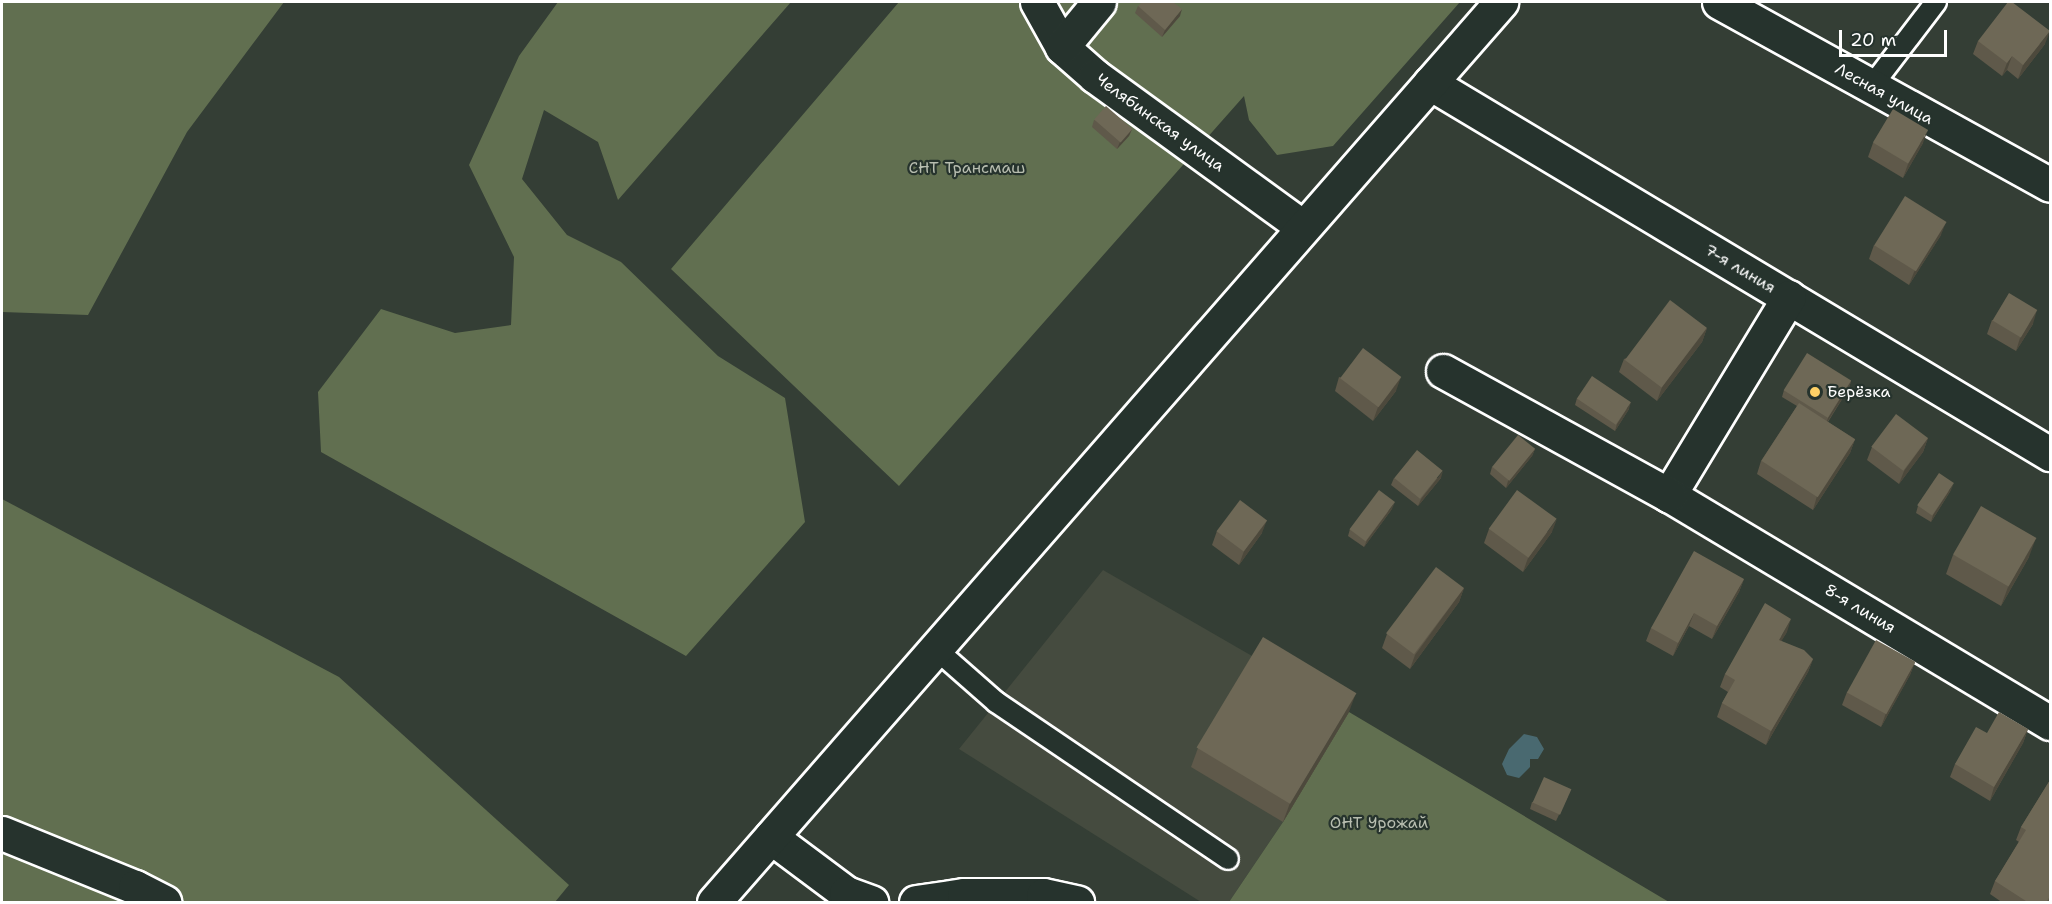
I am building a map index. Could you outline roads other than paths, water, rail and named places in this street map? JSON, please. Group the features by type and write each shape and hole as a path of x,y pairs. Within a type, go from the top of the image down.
{"street":[{"name":"Челябинская улица","path":"1036,2 1062,47 1095,76 1303,227"},
{"path":"1062,47 1099,2"},
{"path":"714,903 1501,2"},
{"name":"Лесная улица","path":"1719,2 2050,185"},
{"name":"7-я линия","path":"1430,83 2050,454"},
{"path":"1669,495 1789,297"},
{"name":"8-я линия","path":"1443,371 1669,495 2050,723"},
{"path":"2,833 135,886 164,903"},
{"path":"771,837 846,893 871,903"},
{"path":"916,903 987,895 1043,895 1077,903"}],"lane":[{"path":"1871,87 1936,2"},
{"path":"937,650 996,702 1228,859"}],"water":[{"path":"1524,734 1537,737 1544,749 1538,759 1530,759 1530,767 1519,778 1507,775 1502,764 1509,749"}],"place":[{"name":"Берёзка","path":"1815,392"}],"park label":[{"name":"СНТ Трансмаш","path":"967,168"},
{"name":"ОНТ Урожай","path":"1379,823"}]}
